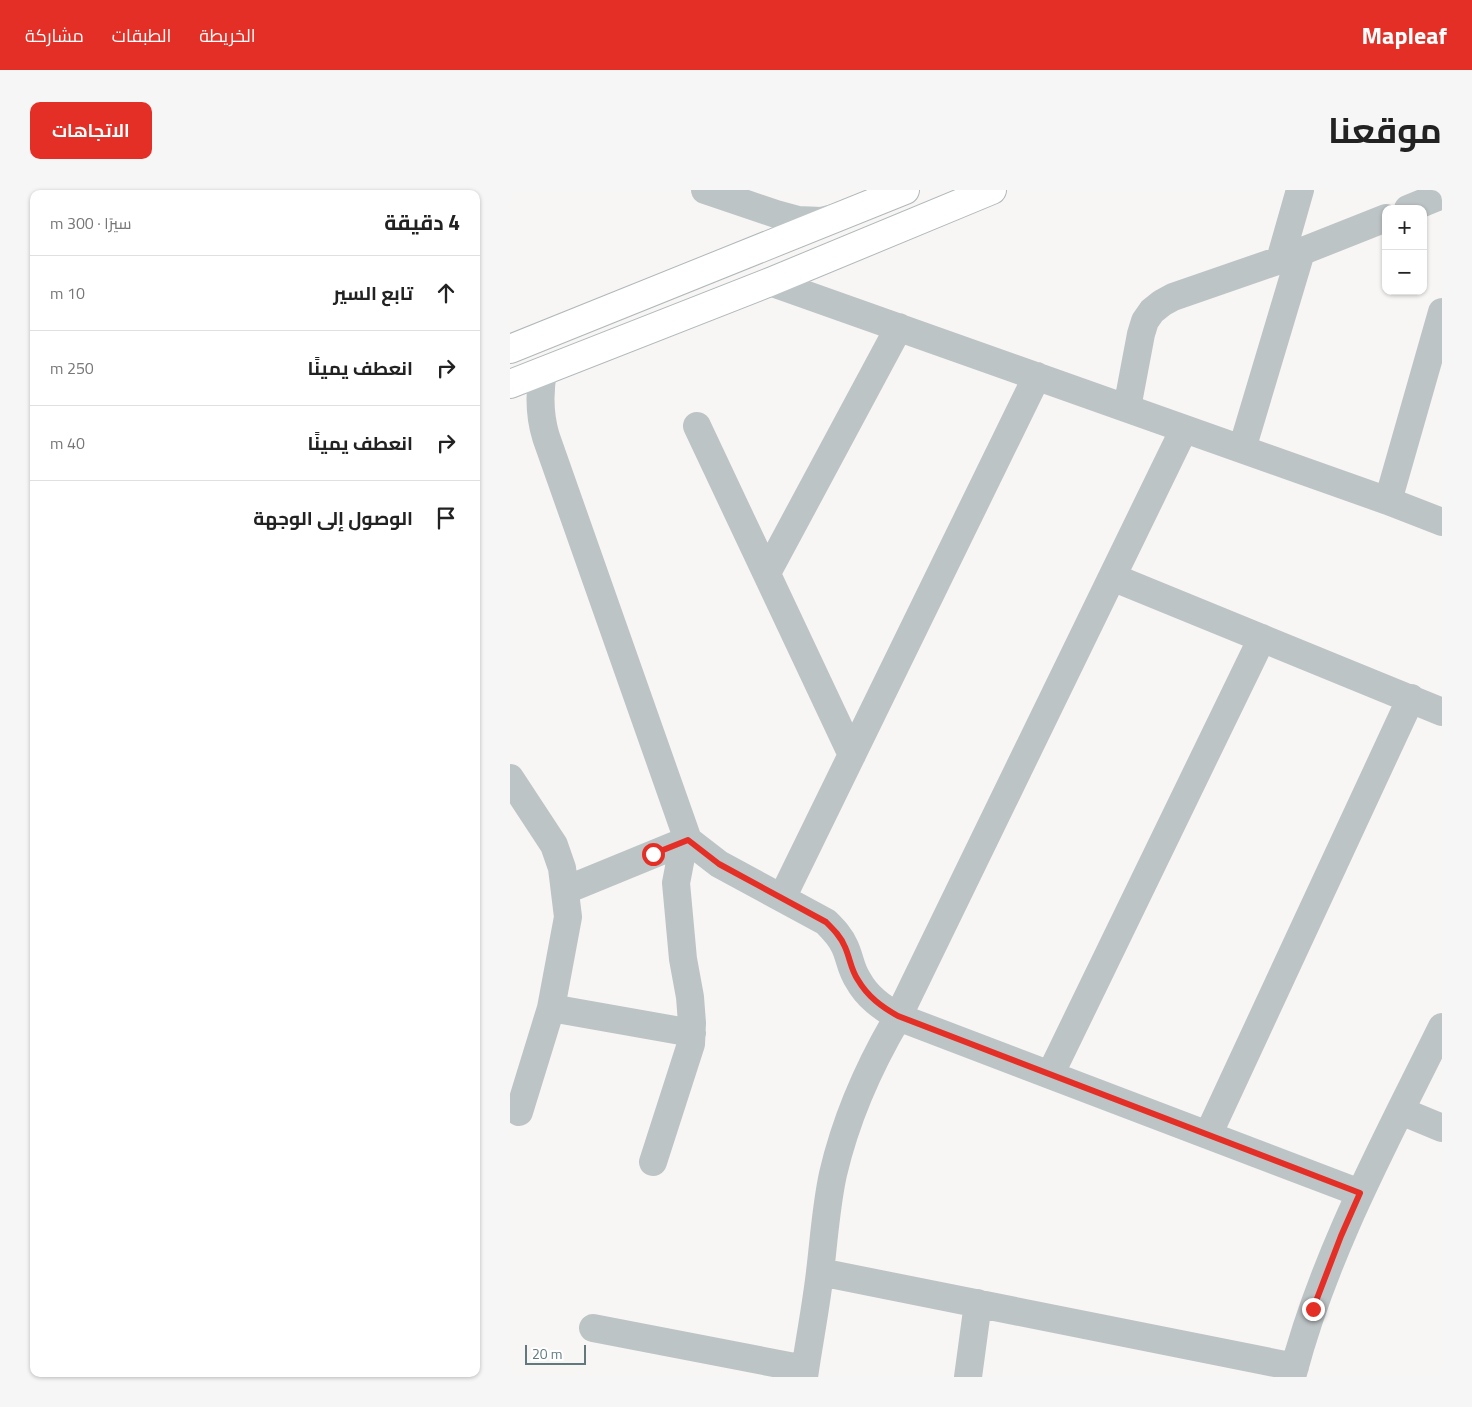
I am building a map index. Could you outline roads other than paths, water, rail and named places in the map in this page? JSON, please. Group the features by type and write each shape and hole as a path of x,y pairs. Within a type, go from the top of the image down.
{"main road":[{"path":"510,349 855,204 905,190"},
{"path":"510,384 770,282 992,190"}],"street":[{"path":"705,190 798,220 821,220 855,204"},
{"path":"1242,449 1290,256 1300,190"},
{"path":"1418,205 1442,195"},
{"path":"1127,408 1145,321 1162,302 1290,256 1382,220"},
{"path":"770,282 1184,428 1442,522"},
{"path":"1388,501 1442,312"},
{"path":"767,573 898,327"},
{"path":"543,371 539,398 541,418 546,437 688,840 719,864 826,922 837,933 845,947 857,979 868,994 882,1007 898,1016 1360,1193"},
{"path":"782,898 1038,376"},
{"path":"697,426 852,755"},
{"path":"594,1328 805,1373 820,1272 827,1207 842,1141 853,1108 881,1046 898,1016 1184,428"},
{"path":"1112,577 1442,712"},
{"path":"1050,1075 1262,638"},
{"path":"1208,1135 1411,698"},
{"path":"510,778 554,845 562,868 568,917 551,1008 519,1112"},
{"path":"566,890 688,840"},
{"path":"653,1162 691,1044 690,998 683,959 676,883 681,857 688,840"},
{"path":"551,1008 692,1033"},
{"path":"820,1272 1294,1372 1323,1279 1341,1236 1360,1193 1442,1027"},
{"path":"1401,1111 1442,1128"},
{"path":"968,1377 978,1304"}]}
